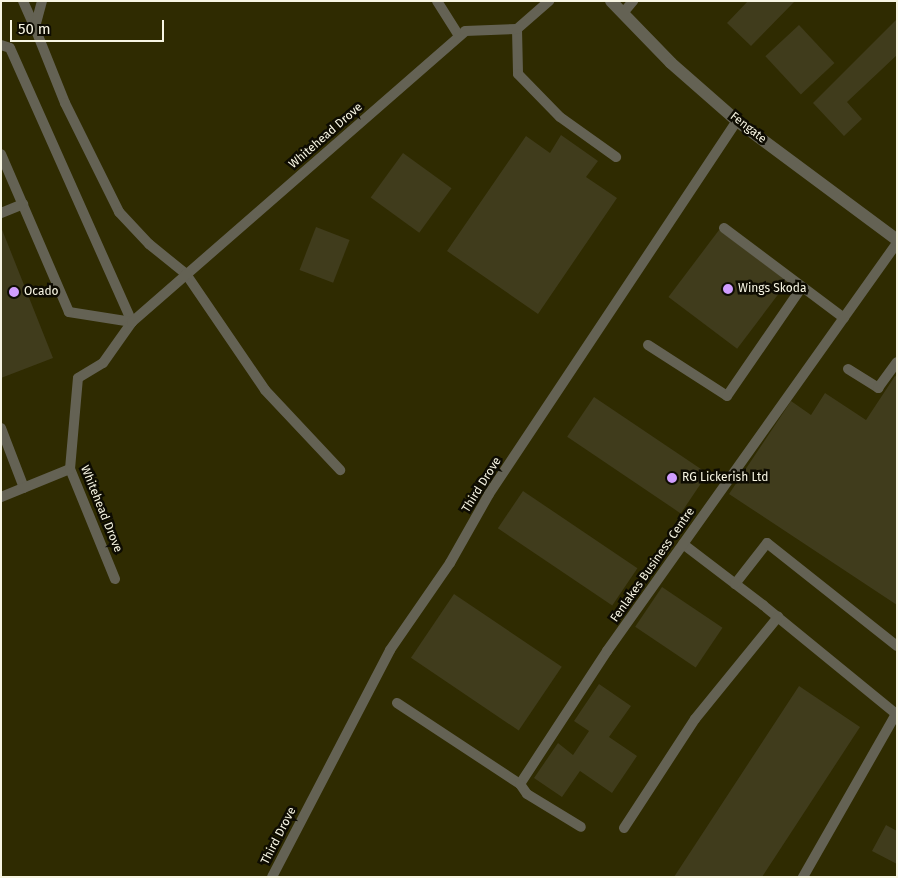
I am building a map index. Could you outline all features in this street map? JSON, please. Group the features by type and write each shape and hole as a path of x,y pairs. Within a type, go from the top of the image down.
{"street":[{"name":"Fengate","path":"611,1 671,63 738,121 897,242"}],"lane":[{"path":"23,1 65,103 119,212 149,244 186,274 264,390 340,470"},
{"path":"35,28 42,1"},
{"path":"549,1 517,29 518,74 560,117 616,157"},
{"path":"623,13 633,1"},
{"path":"440,3 459,36"},
{"name":"Whitehead Drove","path":"115,579 70,469 78,378 103,363 132,322 465,31 517,29"},
{"path":"1,45 10,48 132,322"},
{"name":"Third Drove","path":"272,877 390,650 450,563 489,494 738,121"},
{"path":"1,154 69,312 132,322"},
{"path":"1,213 23,204"},
{"path":"724,228 844,318"},
{"name":"Fenlakes Business Centre","path":"520,784 607,651 897,242"},
{"path":"648,345 727,396 802,287"},
{"path":"848,369 878,388 897,362"},
{"path":"1,428 24,488"},
{"path":"1,497 70,469"},
{"path":"735,584 767,543 897,646"},
{"path":"683,544 778,617 896,714 803,877"},
{"path":"624,828 695,719 778,617"},
{"path":"397,703 520,784 528,794 581,827"}],"shaded area":[{"path":"1,1 897,1 897,877 1,877"}],"building":[{"path":"748,1 795,1 751,46 727,23"},
{"path":"897,19 897,55 847,102 862,119 844,136 813,103"},
{"path":"799,25 834,63 801,94 765,56"},
{"path":"561,135 598,161 586,177 617,198 538,314 447,251 526,136 550,153"},
{"path":"403,153 452,188 419,233 371,197"},
{"name":"Ocado","path":"1,227 53,358 1,378"},
{"path":"316,227 350,240 333,283 300,270"},
{"name":"Wings Skoda","path":"719,230 788,282 737,349 668,297"},
{"path":"895,376 897,377 897,605 729,494 791,401 811,415 825,393 866,420"},
{"path":"594,397 708,474 681,513 567,437"},
{"path":"523,491 637,568 612,605 498,528"},
{"path":"662,587 723,628 696,668 635,627"},
{"path":"454,594 562,667 519,731 411,658"},
{"path":"599,684 631,706 609,737 637,756 612,793 580,771 562,797 534,778 558,743 573,755 589,731 574,721"},
{"path":"799,686 860,727 762,877 674,877"},
{"path":"886,825 897,831 897,864 872,851"}],"place":[{"name":"Wings Skoda","path":"728,289"},
{"name":"Ocado","path":"14,292"},
{"name":"RG Lickerish Ltd","path":"672,478"}]}
